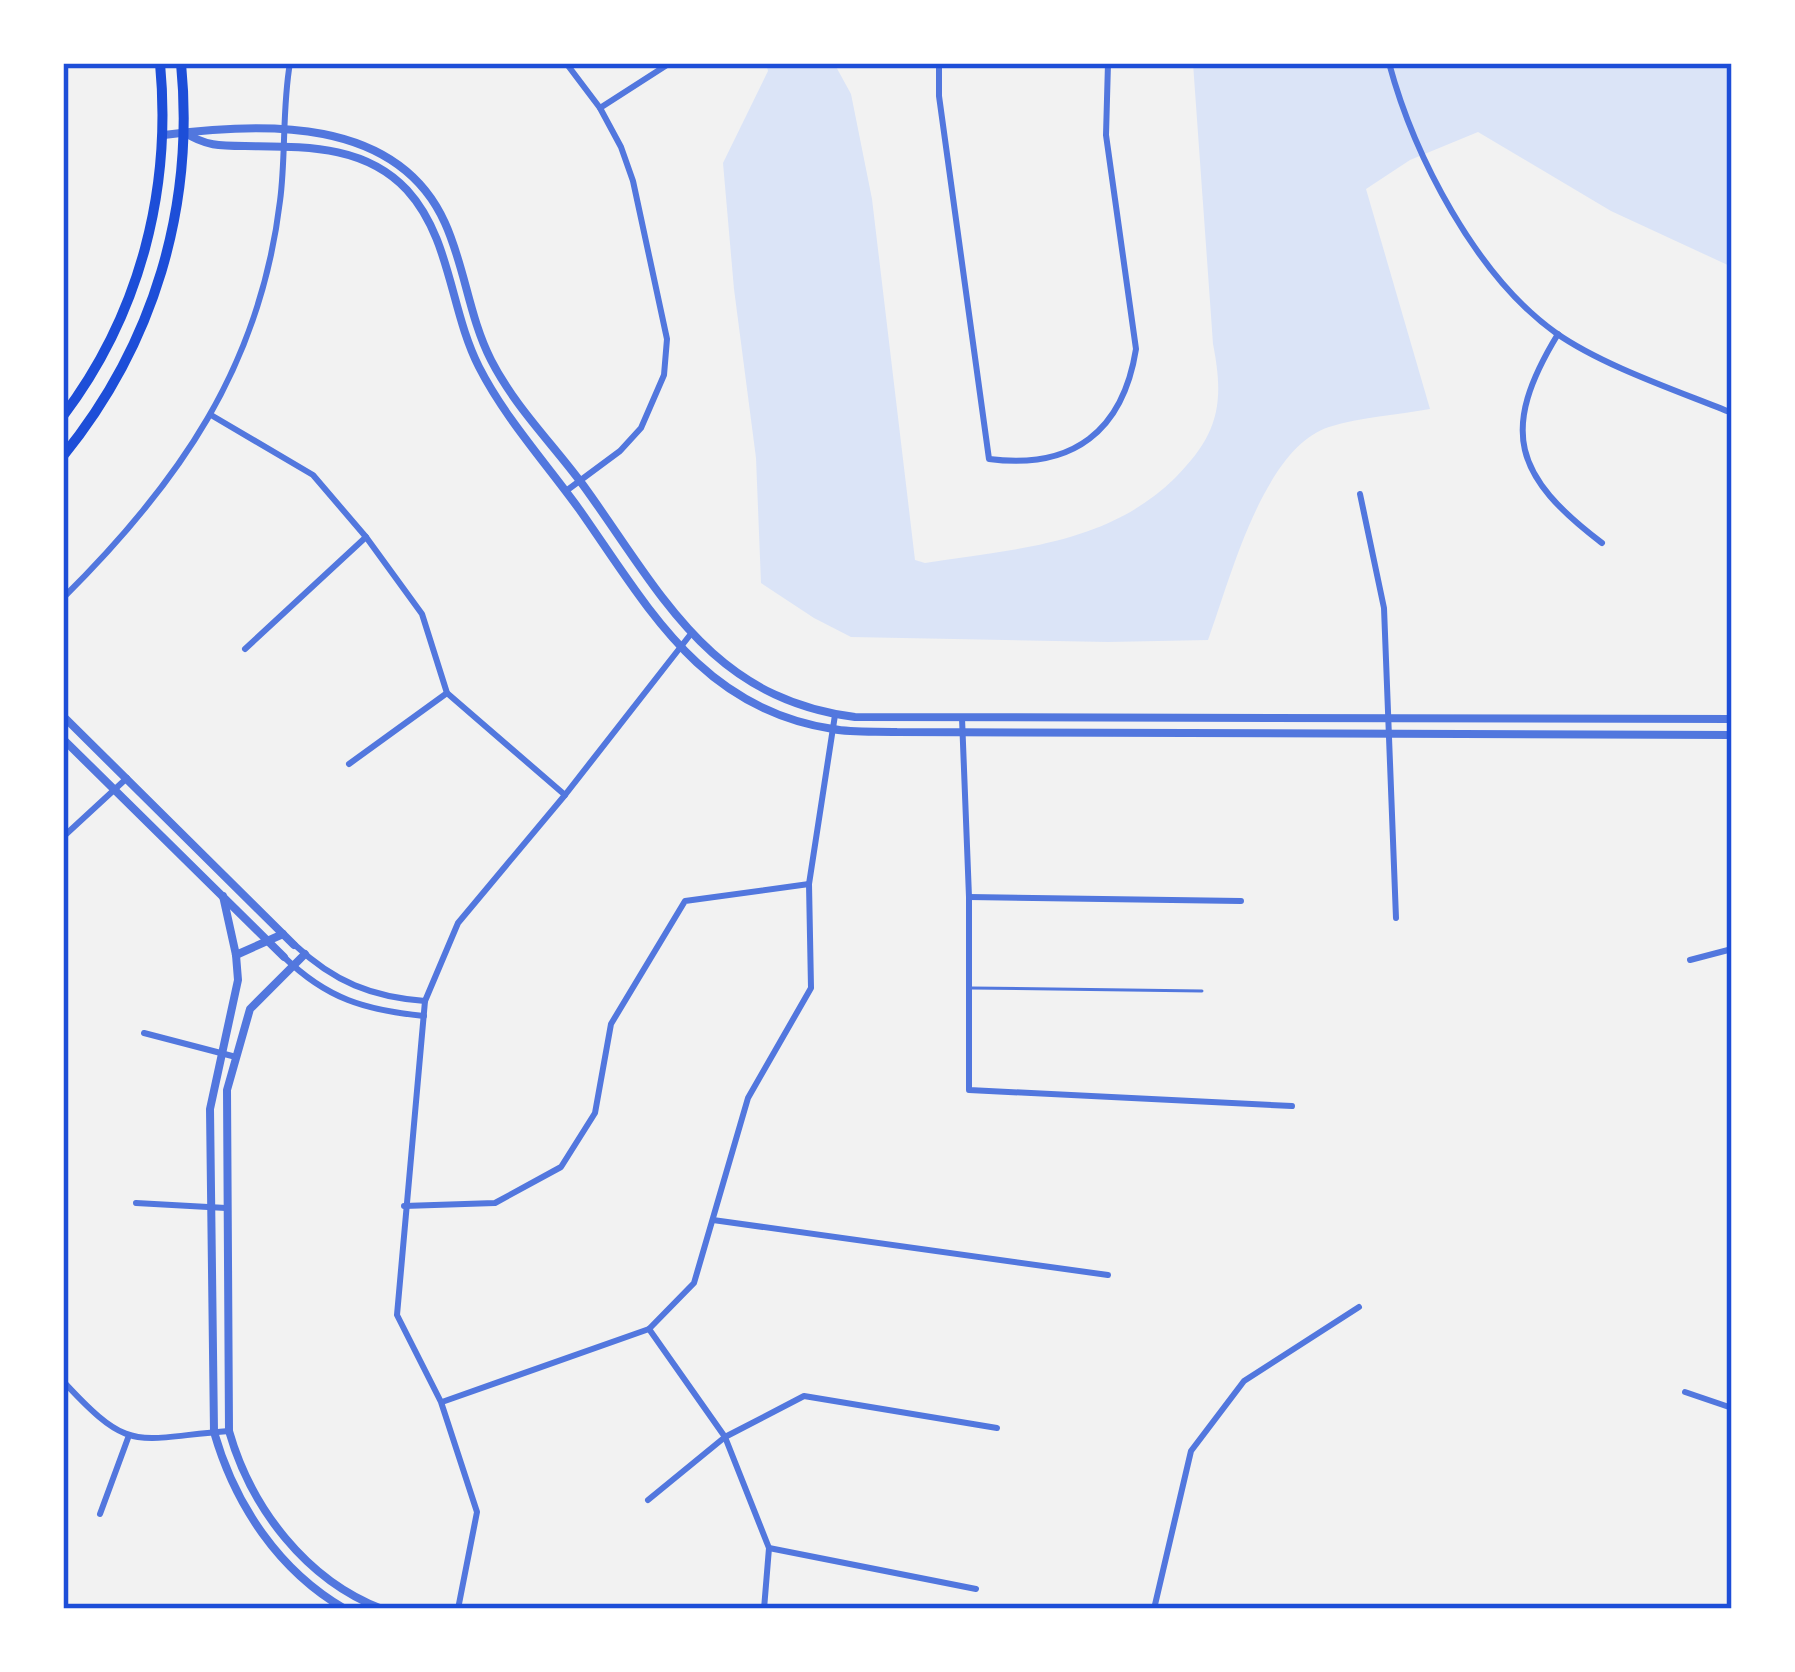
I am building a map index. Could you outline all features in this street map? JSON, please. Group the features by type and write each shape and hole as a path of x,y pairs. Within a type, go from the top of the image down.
{"main road":[{"path":"63,416 107,350 138,279 155,212 164,135 160,63"},
{"path":"63,456 124,367 158,292 175,220 184,132 181,63"}],"street":[{"path":"63,598 158,497 211,415 235,366 270,260 290,63"},
{"path":"566,63 600,108 621,147 668,339 664,374 641,428 620,451 566,491"},
{"path":"600,108 670,63"},
{"path":"939,63 939,96 989,459 1014,463 1054,456 1087,442 1112,417 1130,383 1136,349 1106,135 1108,63"},
{"path":"1389,63 1399,102 1427,164 1473,244 1522,304 1558,334 1732,413"},
{"path":"164,135 204,128 328,134 361,142 391,158 426,189 455,248 483,344 543,438 580,481 690,635 742,679 789,700 835,715 962,718 1732,718"},
{"path":"184,132 208,145 348,154 372,162 415,200 434,232 478,364 497,397 677,648 730,690 761,706 832,730 1732,735"},
{"path":"1558,334 1528,393 1526,450 1549,499 1602,543"},
{"path":"211,415 313,475 367,537 422,614 447,693 566,795"},
{"path":"1360,494 1384,608 1396,918"},
{"path":"245,649 367,537"},
{"path":"458,1609 477,1512 441,1402 397,1315 425,1001 458,923 566,795 690,635"},
{"path":"350,764 447,693"},
{"path":"441,1402 649,1329 694,1283 748,1098 811,988 809,884 835,715"},
{"path":"63,716 327,973 363,991 425,1001"},
{"path":"962,718 969,897 969,1090 1292,1106"},
{"path":"63,740 320,989 360,1006 424,1016"},
{"path":"63,837 127,778"},
{"path":"404,1206 495,1204 560,1167 595,1113 610,1024 685,901 809,884"},
{"path":"223,896 236,955 236,1000 210,1109 214,1432 230,1478 262,1532 303,1581 345,1609"},
{"path":"969,897 1241,901"},
{"path":"236,955 283,934"},
{"path":"1690,960 1732,949"},
{"path":"305,955 250,1009 225,1111 229,1431 244,1473 275,1525 338,1588 382,1609"},
{"path":"144,1034 236,1057"},
{"path":"136,1203 226,1208"},
{"path":"712,1220 1108,1275"},
{"path":"1154,1609 1191,1451 1244,1381 1359,1307"},
{"path":"649,1329 725,1437 769,1548 764,1609"},
{"path":"63,1381 100,1419 128,1438 173,1439 229,1431"},
{"path":"1685,1392 1732,1408"},
{"path":"648,1500 725,1437 803,1396 997,1428"},
{"path":"100,1514 128,1438"},
{"path":"769,1548 976,1589"}],"lane":[{"path":"969,988 1202,991"}],"shaded area":[{"path":"766,63 834,63 851,94 872,199 915,560 925,563 1025,548 1120,518 1175,478 1209,433 1218,384 1193,63 1732,63 1732,267 1611,211 1478,132 1410,160 1366,189 1430,409 1329,427 1306,440 1285,461 1252,519 1208,640 851,637 761,583 756,458 723,163 768,71"}]}
